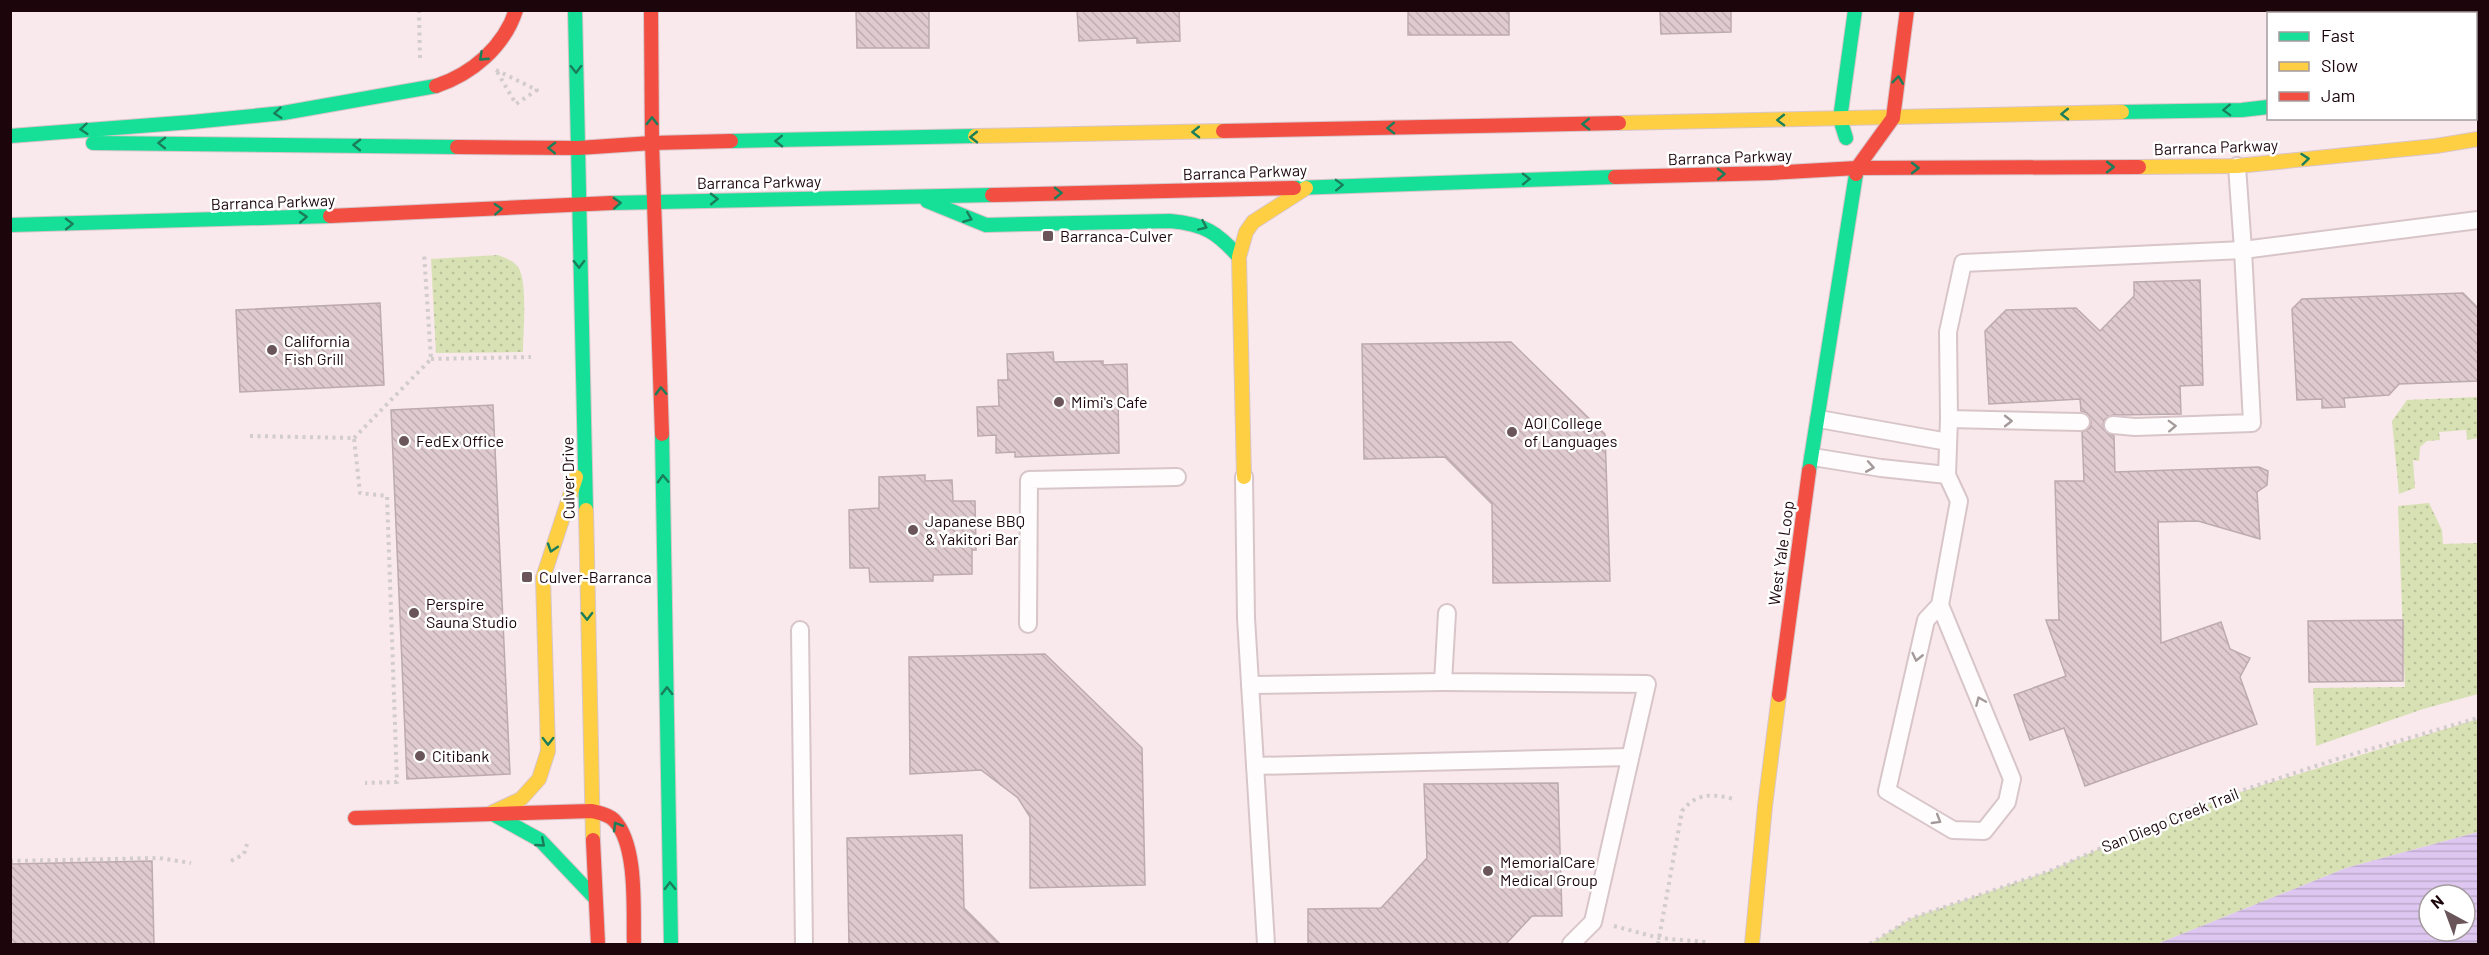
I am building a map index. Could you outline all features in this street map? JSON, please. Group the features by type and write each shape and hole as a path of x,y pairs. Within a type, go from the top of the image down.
{"main road":[{"path":"10,136 310,111 428,87 456,78 484,58 513,23 516,10"},
{"name":"Culver Drive","path":"575,10 592,811 598,945"},
{"path":"651,10 652,143 656,201 664,509 671,945"},
{"path":"1855,10 1840,119 1857,168"},
{"name":"West Yale Loop","path":"1752,945 1765,806 1800,533 1819,419 1846,222 1857,168 1893,118 1907,10"},
{"path":"10,142 578,148 652,143 1893,118 2242,110 2267,107"},
{"name":"Barranca Parkway","path":"10,225 244,220 656,201 1307,187 1467,180 1771,173 1857,168 2237,166 2436,146 2478,139"},
{"path":"1244,477 1239,257 1246,232 1253,222 1307,187"},
{"path":"914,196 986,225 1194,222 1219,234 1239,257"},
{"path":"491,813 518,802 527,793 539,779 548,751 543,578 584,452"},
{"path":"355,818 592,811 614,819 630,851 634,945"},
{"path":"491,813 540,840 595,898"}],"lane":[{"path":"2114,424 2134,427 2252,423 2237,166"},
{"path":"1940,605 2012,779 2007,802 1984,831 1953,830 1887,791 1926,620 1940,605 1959,501 1947,475 1948,332 1963,262 2243,250 2478,220"},
{"path":"1819,419 1948,442"},
{"path":"1949,419 2081,422"},
{"path":"1813,457 1881,468 1947,475"},
{"path":"1028,624 1029,480 1177,477"},
{"path":"1244,477 1246,618 1266,945"},
{"path":"1443,682 1447,613"},
{"path":"800,630 804,945"},
{"path":"1250,685 1443,682 1647,684 1593,922 1571,945"},
{"path":"1255,766 1630,757"}],"path":[{"path":"419,10 420,62"},
{"path":"496,70 537,90 516,104 506,87 496,70"},
{"path":"424,253 431,359"},
{"path":"250,436 354,438 431,359 531,357"},
{"path":"354,438 360,493 387,496 393,627 397,782 365,783"},
{"name":"San Diego Creek Trail","path":"1870,945 1912,918 2047,872 2198,805 2343,757 2478,718"},
{"path":"1658,945 1682,811 1689,802 1703,796 1716,795 1765,806"},
{"path":"231,861 244,854 247,844"},
{"path":"10,861 159,858 191,863"},
{"path":"1625,927 1659,938 1706,942"}],"green space":[{"path":"498,255 514,263 521,274 524,295 523,352 436,353 431,259"},
{"path":"2478,397 2478,438 2467,440 2466,430 2439,432 2440,440 2427,441 2420,447 2419,461 2413,460 2415,488 2399,494 2392,421 2407,400"},
{"path":"2429,503 2442,530 2443,544 2478,543 2478,694 2423,709 2316,746 2313,688 2405,687 2398,506"},
{"path":"2478,719 2478,832 2346,868 2157,944 1870,944 1912,918 2047,872 2198,805"}],"shaded area":[{"path":"2478,832 2478,944 2157,944 2346,868"}],"building":[{"path":"856,10 929,10 929,48 857,48"},
{"path":"1077,10 1179,10 1180,41 1137,43 1137,38 1079,41"},
{"path":"1408,10 1509,10 1509,35 1408,35"},
{"path":"1660,10 1731,10 1731,32 1661,34"},
{"path":"2200,280 2203,385 2180,386 2181,414 2113,415 2105,419 2103,425 2107,433 2114,436 2115,472 2259,467 2268,471 2267,485 2257,492 2260,539 2198,521 2158,522 2161,643 2221,622 2230,649 2250,658 2240,677 2257,724 2085,786 2064,728 2030,740 2014,695 2066,676 2046,620 2059,620 2055,481 2084,481 2082,432 2090,428 2091,422 2087,413 2081,411 2080,399 1989,404 1985,331 2006,310 2076,308 2100,331 2134,296 2134,282"},
{"path":"2463,293 2478,308 2478,381 2399,384 2389,395 2344,398 2345,407 2322,408 2322,399 2297,400 2292,309 2302,299"},
{"path":"380,303 384,385 240,392 236,310"},
{"path":"1511,342 1605,434 1610,581 1493,583 1492,504 1445,457 1364,459 1362,344"},
{"name":"Mimi's Cafe","path":"1053,352 1054,362 1103,361 1103,365 1127,364 1128,397 1118,397 1119,453 1015,457 1015,452 996,453 996,435 978,436 977,407 999,406 998,380 1008,380 1007,354"},
{"path":"493,405 510,774 407,779 391,410"},
{"name":"Japanese BBQ & Yakitori Bar","path":"925,475 925,481 952,480 953,501 975,501 976,550 972,550 972,574 933,575 933,581 870,582 869,568 850,568 849,510 879,508 879,477"},
{"path":"2403,620 2403,681 2309,682 2308,621"},
{"path":"1045,654 1142,748 1145,885 1030,888 1030,817 1018,798 981,770 910,774 909,657"},
{"name":"MemorialCare Medical Group","path":"1558,783 1562,916 1532,916 1505,945 1308,945 1308,909 1381,908 1427,858 1424,784"},
{"path":"962,835 964,908 1001,945 849,945 847,838"},
{"path":"152,861 154,945 10,945 10,864"}],"traffic: fast":[{"path":"575,10 586,510"},
{"path":"1846,138 1840,119 1855,10"},
{"path":"10,136 283,113 436,86"},
{"path":"2122,112 2242,110 2267,107"},
{"path":"731,141 975,136"},
{"path":"93,143 457,147"},
{"path":"1809,471 1856,174"},
{"path":"1294,188 1615,177"},
{"path":"611,203 992,195"},
{"path":"927,201 986,225 1182,222 1201,227 1216,235 1239,257"},
{"path":"10,225 330,216"},
{"path":"662,434 671,944"},
{"path":"493,814 540,840 595,898"}],"traffic: slow":[{"path":"1619,123 2122,112"},
{"path":"975,136 1223,131"},
{"path":"2139,167 2237,166 2436,146 2478,139"},
{"path":"1244,477 1239,257 1246,232 1253,222 1306,188"},
{"path":"491,813 521,799 539,779 548,751 543,578 576,477"},
{"path":"586,510 593,840"},
{"path":"1752,944 1765,806 1779,695"}],"traffic: jam":[{"path":"436,86 462,74 485,57 503,36 516,10"},
{"path":"651,10 652,143 662,434"},
{"path":"1856,174 1857,168 1893,118 1907,10"},
{"path":"1223,131 1619,123"},
{"path":"457,147 578,148 731,141"},
{"path":"1615,177 1771,173 1857,168 2139,167"},
{"path":"992,195 1294,188"},
{"path":"330,216 611,203"},
{"path":"1779,695 1809,471"},
{"path":"355,818 592,811 606,815 614,820 622,831 631,861 634,944"},
{"path":"593,840 598,944"}],"place":[{"name":"Barranca-Culver","path":"1048,236"},
{"name":"California Fish Grill","path":"272,350"},
{"name":"Mimi's Cafe","path":"1059,402"},
{"name":"AOI College of Languages","path":"1512,432"},
{"name":"FedEx Office","path":"404,441"},
{"name":"Japanese BBQ & Yakitori Bar","path":"913,530"},
{"name":"Culver-Barranca","path":"527,577"},
{"name":"Perspire Sauna Studio","path":"414,613"},
{"name":"Citibank","path":"420,756"},
{"name":"MemorialCare Medical Group","path":"1488,871"}]}
